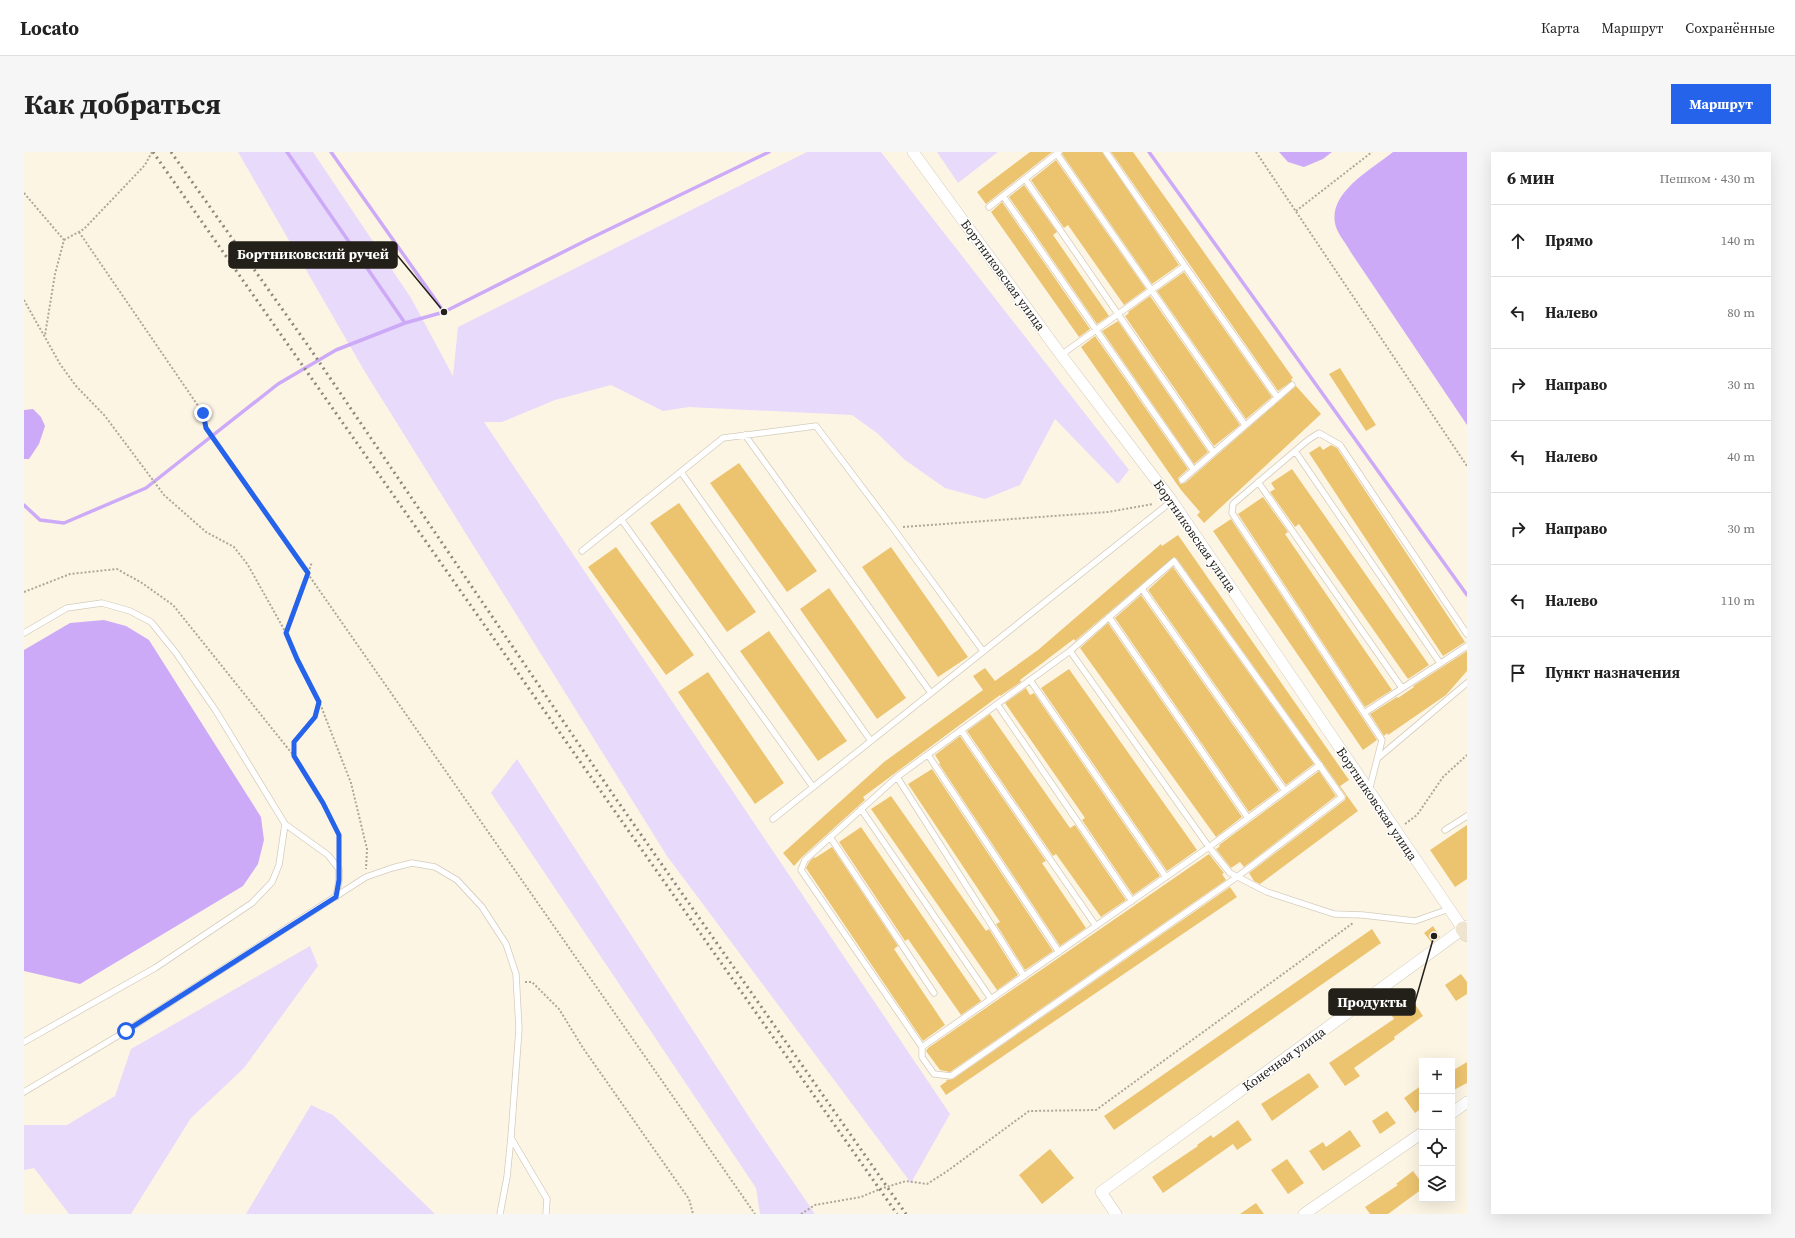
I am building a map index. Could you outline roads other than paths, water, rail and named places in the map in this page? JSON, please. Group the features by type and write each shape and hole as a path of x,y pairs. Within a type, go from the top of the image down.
{"street":[{"name":"Бортниковская улица","path":"913,152 1061,355 1172,501 1395,830 1466,930"},
{"name":"Конечная улица","path":"1116,1214 1101,1192 1466,930"},
{"path":"1455,1111 1467,1102"},
{"path":"1304,1214 1419,1135"}],"lane":[{"path":"1106,152 1277,397"},
{"path":"989,207 1058,153 1245,425"},
{"path":"1025,179 1213,452"},
{"path":"1003,196 1193,469"},
{"path":"1061,355 1185,266"},
{"path":"1182,480 1292,384"},
{"path":"582,551 723,438 816,426 983,651"},
{"path":"1369,791 1382,740 1232,513 1233,504 1308,440 1319,433 1340,445 1467,634"},
{"path":"745,435 931,693"},
{"path":"1295,451 1440,663"},
{"path":"681,472 871,741"},
{"path":"1258,482 1402,688"},
{"path":"773,819 1172,501"},
{"path":"621,519 813,787"},
{"path":"1174,561 1342,797 1237,877 951,1076 934,1074 922,1057 922,1047 801,870 805,860 897,777 1070,651 1109,617 1174,561"},
{"path":"1142,589 1285,791"},
{"path":"24,633 67,608 102,603 130,611 151,622 176,653 216,711 285,824 328,855 338,869 339,880 336,897"},
{"path":"1109,617 1248,818"},
{"path":"1364,713 1467,646"},
{"path":"1070,651 1209,847 1230,873 1267,892 1334,914 1363,915 1415,922 1449,908"},
{"path":"1030,680 1166,877"},
{"path":"1377,758 1467,683"},
{"path":"997,704 1132,901"},
{"path":"962,730 1096,926"},
{"path":"928,755 1059,952"},
{"path":"922,1047 1209,847 1320,765"},
{"path":"897,777 1024,976"},
{"path":"861,809 991,999"},
{"path":"1445,830 1467,816"},
{"path":"24,1042 155,968 252,903 272,882 279,865 285,824"},
{"path":"830,837 934,993"},
{"path":"24,1092 126,1031 366,877 392,868 412,864 434,867 457,880 482,907 506,944 516,974 518,1029 511,1137 507,1177 500,1214"},
{"path":"511,1137 546,1199 546,1214"}],"waterway":[{"path":"287,152 405,323"},
{"path":"331,152 444,312"},
{"path":"24,505 40,520 64,523 146,488 278,384 336,350 405,323 444,312 589,239 769,152"},
{"path":"1149,152 1467,595"}],"railway":[{"path":"153,152 897,1214"},
{"path":"171,152 309,347 614,796 906,1214"}],"place":[{"name":"Бортниковский ручей","path":"444,312"},
{"name":"Продукты","path":"1434,936"}]}
